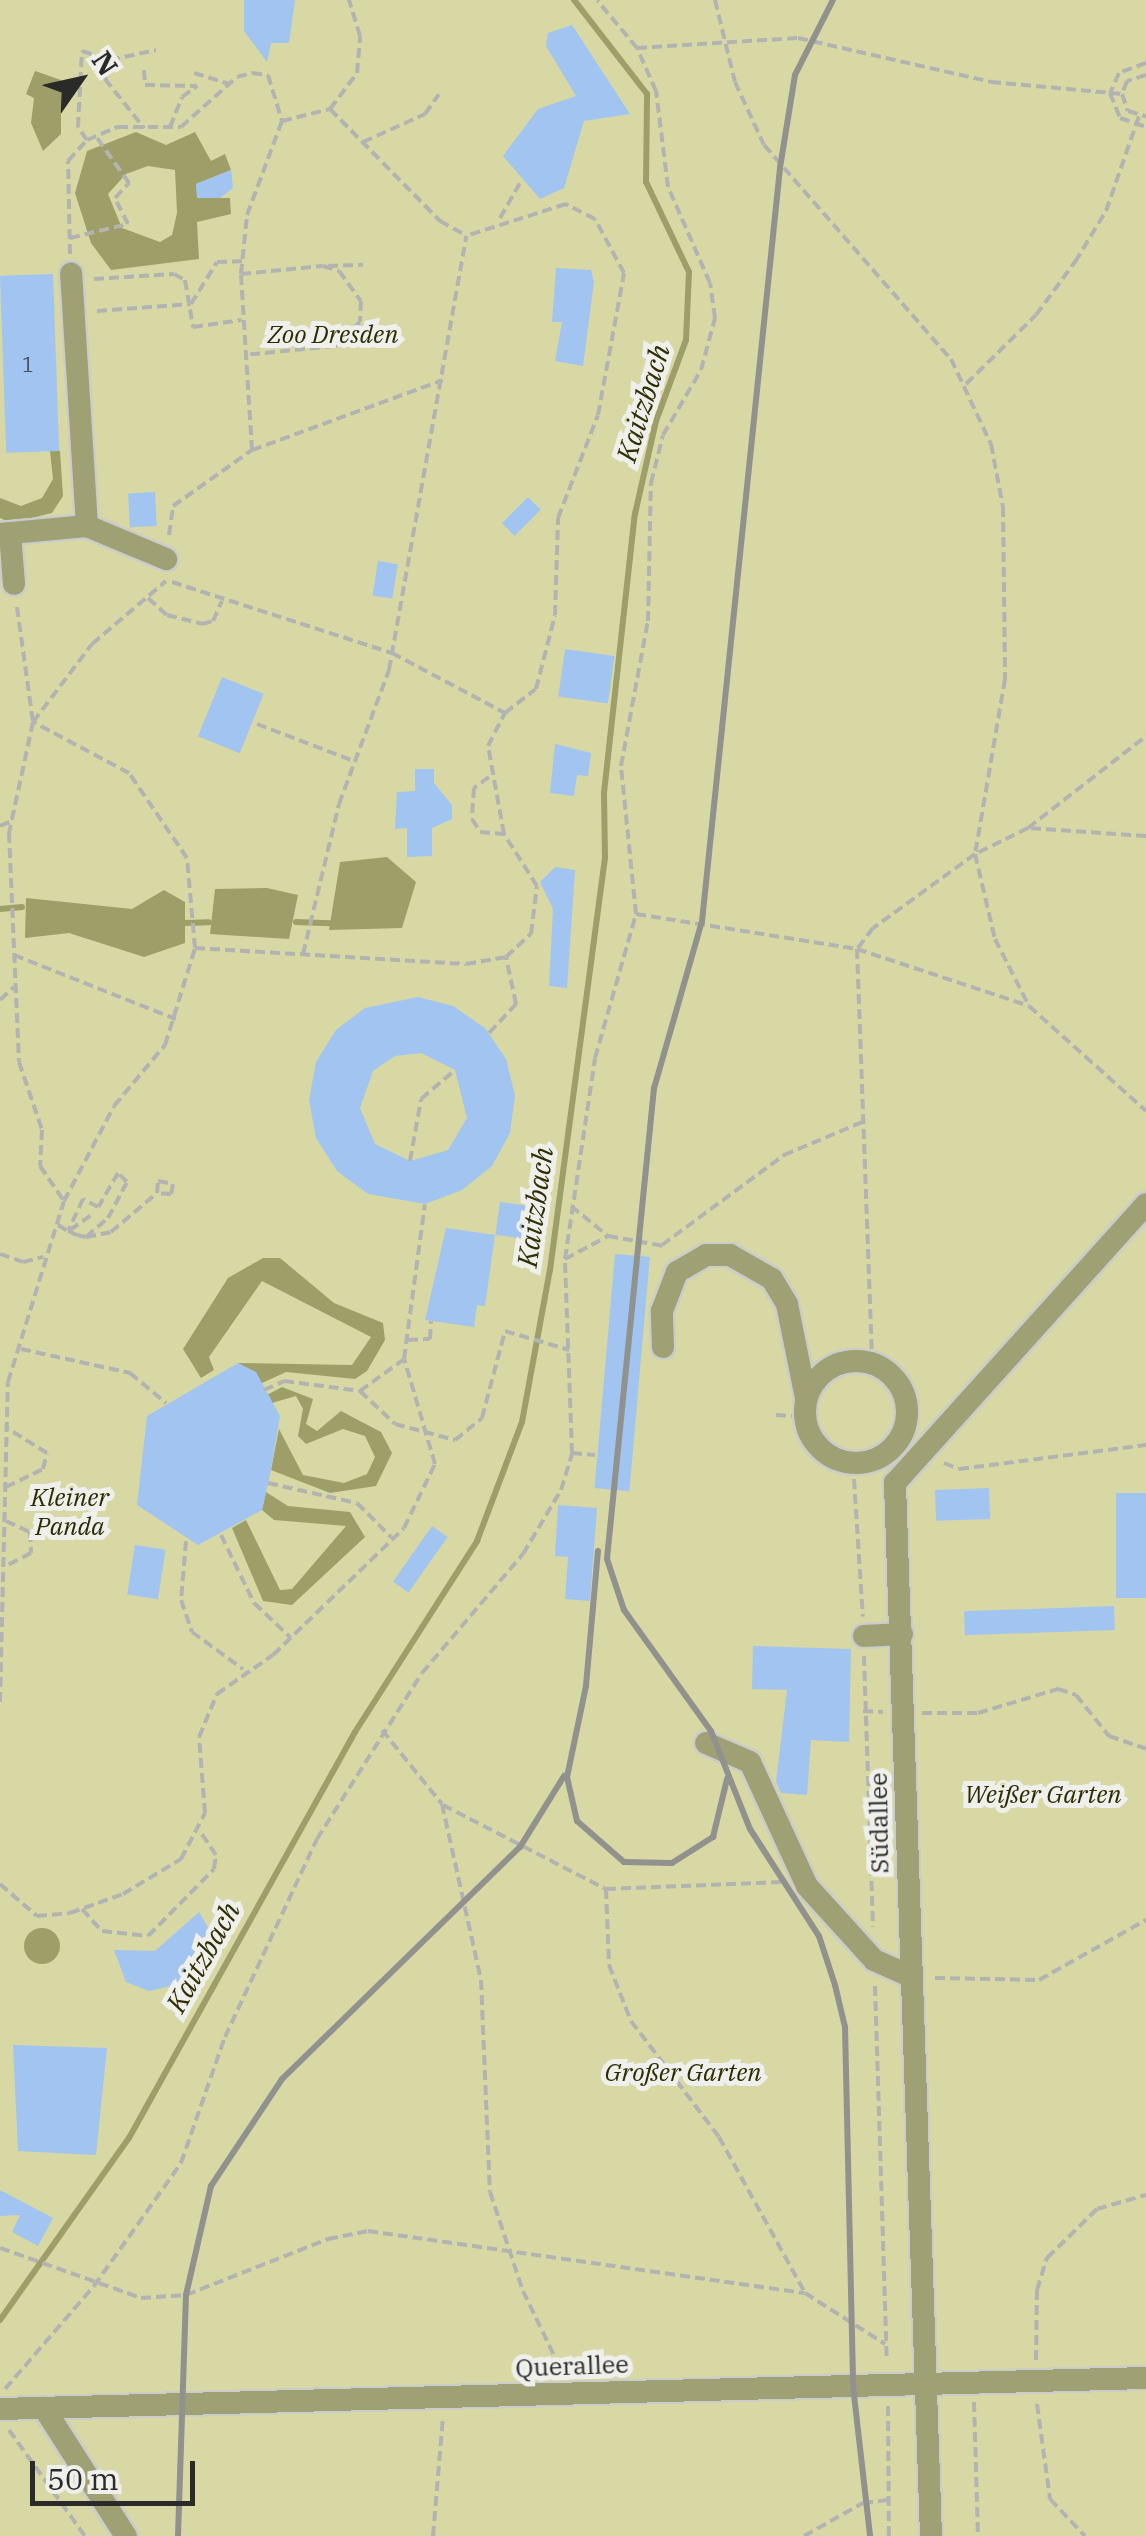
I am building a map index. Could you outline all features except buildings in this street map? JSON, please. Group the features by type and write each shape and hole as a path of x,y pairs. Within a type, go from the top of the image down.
{"street":[{"path":"71,278 87,526"},
{"path":"14,584 5,533 87,526 167,569"},
{"name":"Südallee","path":"931,2536 895,1484 1146,1204"},
{"path":"663,1347 668,1291 690,1260 730,1255 772,1278 787,1304 810,1434 836,1460 866,1462 900,1440"},
{"path":"806,1398 824,1371 872,1363 905,1395 900,1440"},
{"path":"900,1440 920,1455"},
{"path":"864,1636 902,1634"},
{"path":"706,1743 735,1752 761,1777 807,1886 874,1960 910,1976"},
{"name":"Querallee","path":"0,2409 1146,2378"},
{"path":"44,2408 126,2536"}],"path":[{"path":"282,121 330,109 357,73 360,36 348,0"},
{"path":"0,2397 94,2286 182,2163 267,1937 382,1730 523,1554 572,1453 564,1259 596,1058 636,914 621,766 648,621 651,484 663,435 701,370 716,318 710,284 668,187 656,91 637,48 597,0"},
{"path":"715,0 747,114 772,159 911,310 966,384 991,444 1009,577 1005,679 975,854 995,939 1029,1006 1146,1111"},
{"path":"637,48 798,38 991,82 1122,94 1142,116 1106,210 1075,262 1036,315 966,384"},
{"path":"87,140 78,127 82,52 110,60 156,50"},
{"path":"110,60 106,79 144,128"},
{"path":"1146,63 1119,73 1110,93 1120,118 1136,127 1146,127"},
{"path":"144,70 145,85 198,86 182,97 168,130"},
{"path":"194,73 228,84 268,74 282,121 247,215 242,261 242,320 252,450"},
{"path":"1122,94 1127,81 1146,75"},
{"path":"228,84 204,114 168,130 144,128 87,140 68,161 71,278 174,274 185,280 193,327 242,320"},
{"path":"363,142 425,114 440,94"},
{"path":"330,109 440,222 466,236"},
{"path":"70,238 128,224 115,198 129,182 97,138"},
{"path":"499,220 520,184"},
{"path":"194,948 466,964 506,957 531,934 539,908 529,864 504,834 490,776 488,746 505,712 536,689 555,616 558,518 598,415 624,273 595,219 566,204 499,220 466,236"},
{"path":"303,954 354,761 392,653 466,236"},
{"path":"191,304 217,262 242,261"},
{"path":"241,274 363,265"},
{"path":"324,266 339,271 361,302 360,322 335,346"},
{"path":"74,313 191,304"},
{"path":"244,354 366,344"},
{"path":"33,722 92,644 147,598 167,569 173,506 252,450 443,380"},
{"path":"167,569 222,601 392,653 505,712"},
{"path":"14,584 33,722 12,821 8,892 19,1062 42,1130 40,1166 64,1201"},
{"path":"147,598 167,615 202,624 213,621 222,601"},
{"path":"0,1702 8,1382 64,1201 114,1106 176,1019 194,948 187,858 130,773 33,722"},
{"path":"257,724 354,761"},
{"path":"872,1363 857,949 872,928 975,854 1028,828 1146,736"},
{"path":"490,776 474,788 472,820 480,832 504,834"},
{"path":"0,826 12,821"},
{"path":"1028,828 1146,836"},
{"path":"636,914 857,949 1029,1006"},
{"path":"14,955 176,1019"},
{"path":"489,1033 516,1004 506,957"},
{"path":"0,1000 14,987"},
{"path":"410,1161 421,1099 455,1070"},
{"path":"662,1245 784,1155 865,1120"},
{"path":"68,1230 83,1199 98,1207 118,1173 128,1182 108,1218 86,1237"},
{"path":"56,1224 99,1240 157,1193"},
{"path":"0,1884 37,1916 82,1909 149,1882 182,1860 200,1832 204,1714 244,1669 291,1638 392,1538 435,1464 404,1359 426,1204"},
{"path":"570,1206 608,1236 662,1245 690,1260"},
{"path":"68,1230 94,1213"},
{"path":"564,1259 608,1236"},
{"path":"0,1254 23,1262 45,1256"},
{"path":"408,1340 430,1339 432,1321"},
{"path":"264,1390 284,1380 360,1391 396,1424 454,1440 482,1418 505,1330 569,1350"},
{"path":"21,1349 130,1374 166,1403"},
{"path":"360,1391 404,1359"},
{"path":"776,1415 790,1416"},
{"path":"6,1486 44,1469 47,1453 7,1428"},
{"path":"920,1455 959,1469 1146,1444"},
{"path":"572,1453 595,1455"},
{"path":"268,1483 357,1504 392,1538"},
{"path":"6,1520 30,1532 31,1552 6,1566"},
{"path":"222,1535 254,1603 291,1638"},
{"path":"186,1540 181,1600 192,1632 244,1669"},
{"path":"863,1710 978,1714 1058,1688 1076,1695 1109,1736 1146,1748"},
{"path":"382,1730 442,1804 606,1889 728,1881 807,1886"},
{"path":"442,1804 481,1980 484,2161 508,2249 573,2394"},
{"path":"82,1909 102,1930 148,1936 214,1869 216,1855 200,1832"},
{"path":"606,1889 609,1965 631,2021 719,2137 805,2293"},
{"path":"910,1976 1039,1980 1146,1920"},
{"path":"1085,2536 1050,2499 1035,2381 1037,2290 1047,2258 1097,2209 1146,2195"},
{"path":"0,2248 94,2286 141,2298 186,2296 328,2239 368,2231 805,2293 885,2344"},
{"path":"974,2382 978,2536"},
{"path":"888,2385 889,2536"},
{"path":"433,2536 444,2397"},
{"path":"0,2418 85,2536"},
{"path":"804,2536 864,2502 888,2500"}],"green space":[{"name":"Großer Garten","path":"0,0 1146,0 1146,2536 0,2536"}],"shaded area":[{"path":"35,71 61,80 61,134 43,151 31,123 34,98 26,94"},
{"path":"136,132 166,145 195,132 211,161 225,154 231,170 196,184 198,198 230,198 231,214 197,222 199,259 111,270 91,243 75,193 87,151","holes":["148,166 175,170 177,213 172,235 160,242 122,228 108,194 126,174"]},
{"path":"50,451 60,451 63,496 52,513 11,523 0,518 0,498 21,506 42,498 53,479"},
{"path":"387,857 416,882 402,928 329,930 340,862"},
{"path":"267,888 298,895 289,939 210,934 215,889"},
{"path":"164,890 185,902 185,943 144,957 69,933 25,938 26,898 132,909"},
{"path":"263,1258 280,1258 334,1303 383,1323 385,1340 367,1371 355,1379 286,1372 260,1384 238,1363 352,1365 371,1337 262,1281 209,1357 214,1370 201,1378 183,1349 228,1278"},
{"path":"282,1387 313,1399 306,1424 317,1431 341,1411 381,1432 392,1453 376,1486 330,1493 271,1470 279,1429 303,1475 344,1483 367,1474 375,1457 365,1436 343,1429 306,1444 298,1436 303,1409 296,1396 272,1403 267,1395"},
{"path":"266,1492 288,1506 350,1512 365,1537 292,1605 263,1601 232,1528 246,1520 280,1590 292,1589 346,1526 274,1520 262,1510"},
{"path":"42,1928 55,1933 60,1946 55,1959 42,1964 29,1959 24,1946 29,1933"}],"waterway":[{"name":"Kaitzbach","path":"0,2320 129,2138 355,1732 477,1541 522,1422 550,1270 605,858 604,793 635,514 656,421 686,340 689,272 646,182 647,94 574,0"},
{"path":"0,909 22,907"},
{"path":"185,923 209,922"},
{"path":"296,922 330,923"}],"railway":[{"path":"833,0 795,75 780,168 702,921 654,1088 607,1559 624,1610 711,1731 750,1829 819,1936 835,1985 845,2027 853,2386 870,2536"},
{"path":"598,1551 586,1686 567,1777 577,1821 624,1862 672,1863 713,1837 727,1779"},
{"path":"178,2536 186,2295 211,2186 282,2079 520,1847 564,1776"}],"park label":[{"name":"Zoo Dresden","path":"333,334"},
{"name":"Kleiner Panda","path":"70,1512"},
{"name":"Weißer Garten","path":"1043,1794"}]}
